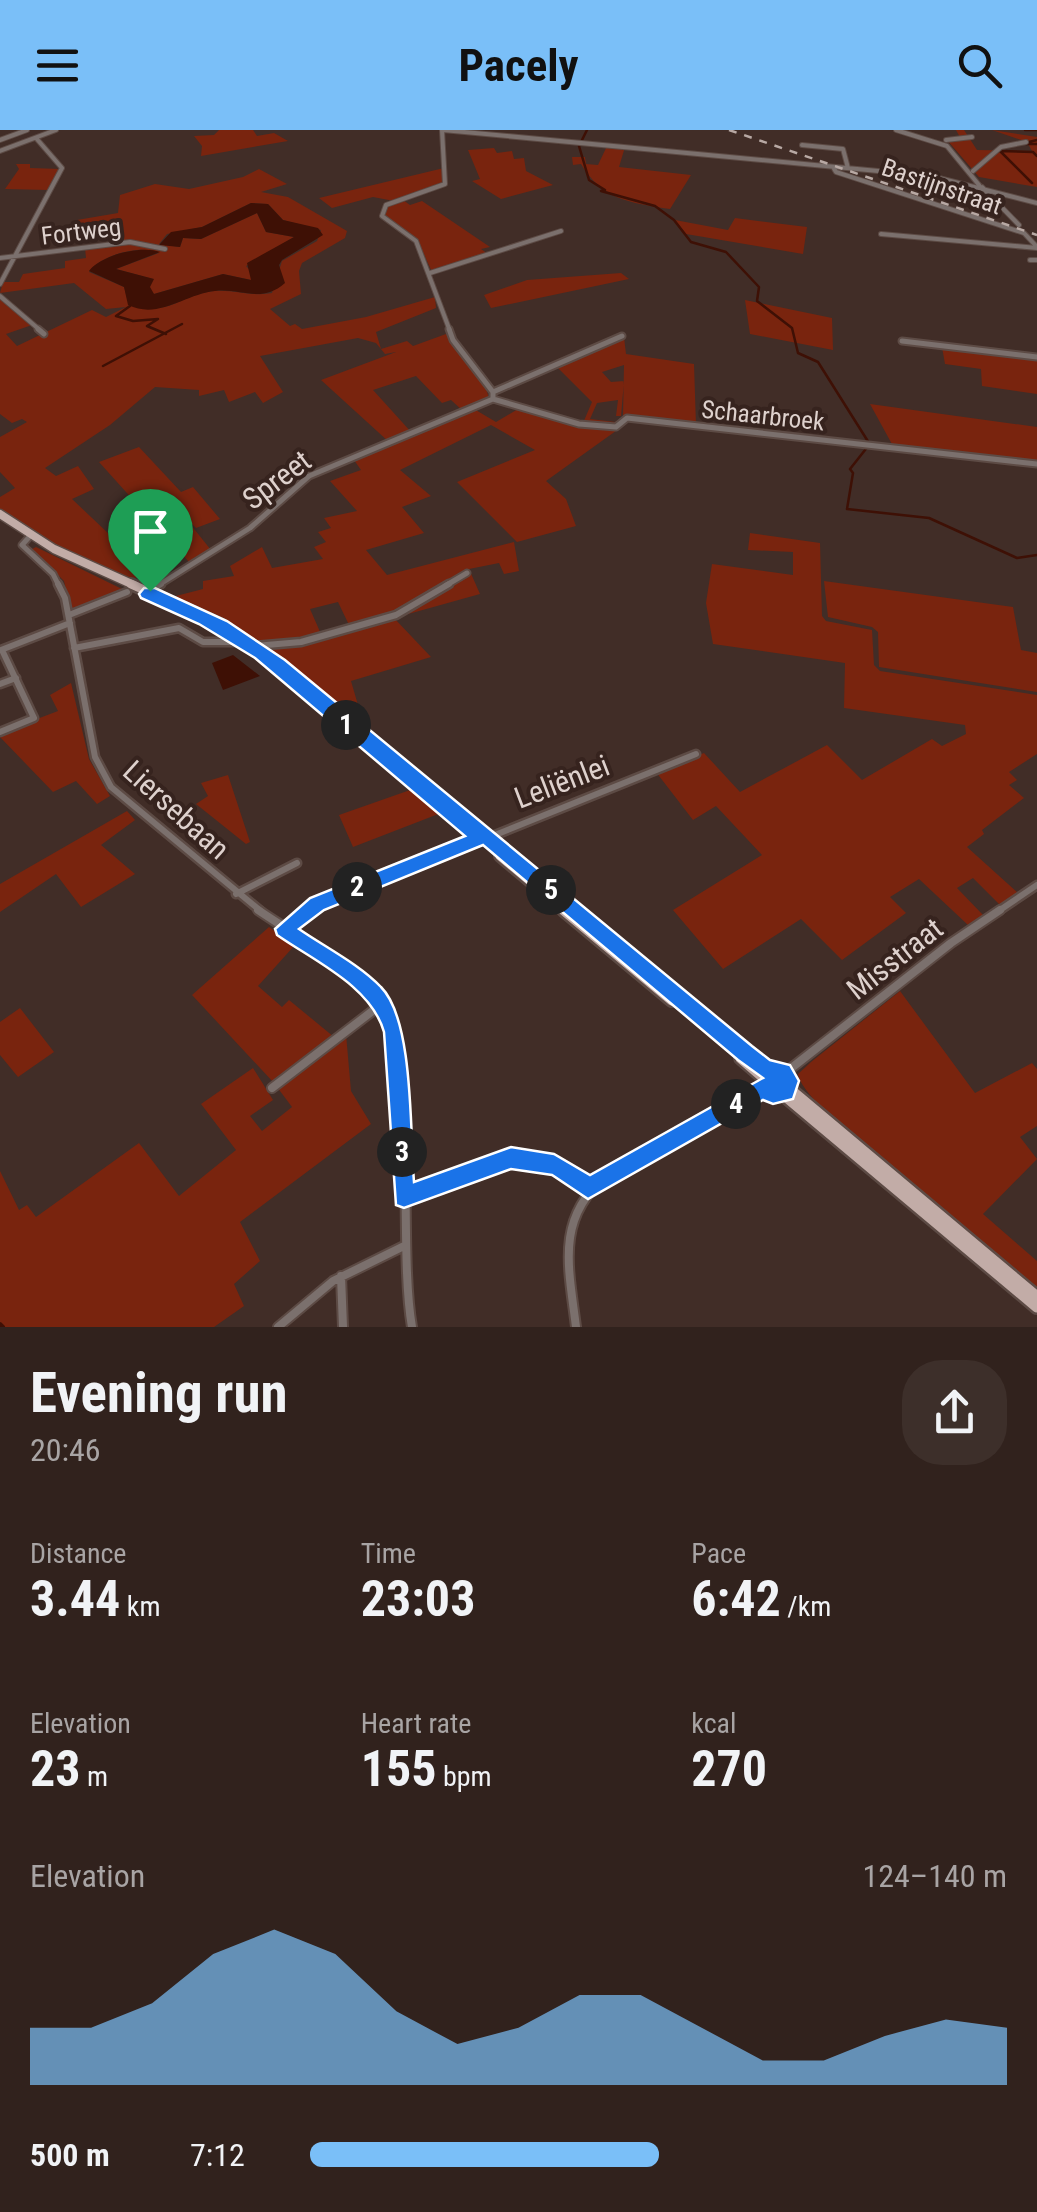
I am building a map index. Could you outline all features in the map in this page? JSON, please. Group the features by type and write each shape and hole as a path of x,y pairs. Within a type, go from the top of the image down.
{"main road":[{"path":"5,519 29,537 222,625 256,646 764,1078 773,1094 786,1091"},
{"path":"148,593 242,642 278,668 483,837"},
{"path":"764,1078 777,1069 785,1074 786,1091 1037,1307"},
{"path":"786,1091 1037,1296"}],"street":[{"path":"0,139 26,130"},
{"path":"0,151 56,130"},
{"path":"493,396 453,340 414,239 382,215 386,205 446,183 442,130 931,176 1037,202"},
{"path":"896,130 945,141 972,137"},
{"path":"0,284 62,168 36,138"},
{"path":"945,141 1019,226"},
{"path":"973,171 1000,148 1026,142"},
{"path":"802,145 843,149 848,168"},
{"name":"Bastijnstraat","path":"832,167 836,172 1024,233 1037,248"},
{"path":"430,273 561,230"},
{"name":"Bastijnstraat","path":"882,234 1037,248"},
{"name":"Fortweg","path":"0,258 135,242 165,250"},
{"path":"1030,260 1037,260"},
{"path":"0,296 44,334"},
{"name":"Spreet","path":"148,593 246,532 309,476 622,336"},
{"path":"902,342 1037,358"},
{"name":"Schaarbroek","path":"493,396 584,425 616,427 627,418 1037,464"},
{"name":"Liersebaan","path":"29,537 22,545 58,579 96,757 106,781 124,802 236,894 374,992 384,1004"},
{"path":"256,646 301,642 390,618 468,573"},
{"path":"0,732 34,718 1,650 126,592"},
{"path":"74,648 177,628 203,642 242,642"},
{"path":"0,684 16,678"},
{"name":"Leliënlei","path":"284,929 317,904 696,754"},
{"name":"Liersebaan","path":"236,894 297,863"},
{"name":"Misstraat","path":"785,1074 951,943 1037,885"},
{"path":"272,1088 384,1004 394,1032 406,1302 412,1327"},
{"path":"576,1327 568,1234 574,1207 588,1188 764,1078"},
{"path":"404,1197 511,1158 554,1165 588,1188"},
{"path":"278,1327 341,1276 404,1246"},
{"path":"341,1276 344,1327"}],"shaded area":[{"path":"219,130 253,130 257,136 274,133 288,141 201,156 202,146 194,136 214,135"},
{"path":"956,130 964,130 977,150 1032,151 1027,142 992,130 1037,137 1037,187 979,177 947,140 961,139"},
{"path":"607,146 625,147 619,167 691,175 670,209 618,197 598,185 581,164 573,165 572,157 585,157 586,164 598,165"},
{"path":"494,148 497,153 512,151 514,159 524,158 526,171 553,185 501,199 472,181 480,179 468,150"},
{"path":"16,164 61,169 48,190 5,189 19,169"},
{"path":"444,168 445,182 394,201 373,197 332,208 319,198"},
{"path":"259,169 287,184 261,192 288,197 347,231 345,238 302,263 301,294 270,309 290,326 295,324 302,329 366,317 435,297 436,308 376,332 381,349 407,341 413,346 446,334 485,385 489,398 463,411 451,400 442,403 416,376 373,390 412,433 389,442 321,380 396,352 385,354 376,343 358,338 260,356 283,392 263,403 255,392 229,402 224,390 199,396 199,390 155,387 110,425 45,468 56,476 78,466 94,489 72,499 148,571 132,580 43,539 0,510 0,497 15,488 0,472 0,437 27,422 22,419 12,423 0,414 0,298 32,325 6,334 17,346 92,310 106,317 126,307 106,309 74,283 0,293 3,282 19,282 23,274 65,268 65,261 86,258 85,248 121,243 120,226 105,228 104,235 70,238 77,220 118,213 120,195 155,184 189,189 243,177","holes":["251,203 268,204 283,220 321,230 317,241 282,261 272,293 214,291 154,308 128,301 124,287 89,272 112,256 142,250 159,253 116,269 153,279 149,288 154,294 223,274 251,280 252,273 246,266 294,237 266,232 257,213 201,239 183,238 180,247 159,244 167,234 202,227"]},
{"path":"403,200 410,205 422,201 490,247 481,249 488,254 432,272 417,239 385,217 385,207"},
{"path":"251,203 268,204 283,220 318,228 323,235 282,260 279,265 285,283 268,293 215,291 161,308 139,309 128,305 124,287 89,271 112,256 152,250 160,252 116,269 154,279 150,287 154,294 223,274 251,280 247,263 294,237 266,232 257,213 201,239 183,238 180,247 159,245 171,232 202,227"},
{"path":"735,218 807,227 803,254 686,234 675,220 728,230"},
{"path":"621,273 629,279 491,308 484,295 527,280"},
{"path":"745,300 832,318 833,350 750,334"},
{"path":"624,337 626,354 694,364 696,425 623,416 624,386 621,416 616,416 618,400 597,403 590,419 620,419 619,423 583,423 592,402 557,367","holes":["624,365 624,381 611,382 602,372"]},
{"path":"942,347 1037,358 1037,394 982,386 981,369 945,364"},
{"path":"870,404 1037,427 1037,463 893,446"},
{"path":"474,409 496,422 518,409 579,426 620,428 546,481 566,499 576,526 517,542 457,482 535,450 491,425 400,470 431,496 402,507 424,533 366,550 387,575 514,542 519,571 504,574 499,563 469,569 480,594 394,618 431,657 351,681 358,705 341,711 261,645 295,644 350,627 338,602 310,609 321,634 258,644 219,619 172,597 203,589 203,581 234,576 230,566 262,547 272,568 323,559 314,547 326,542 318,532 331,528 324,518 357,511 330,481 361,470 354,460"},
{"path":"139,447 181,492 193,487 220,519 196,528 182,514 211,550 189,562 99,462"},
{"path":"750,533 820,543 822,616 826,621 872,630 874,665 880,671 1037,695 1037,754 1009,772 1017,780 1009,785 1024,798 982,830 984,834 967,847 1018,893 1000,905 973,878 957,888 983,915 968,925 919,879 890,897 906,913 842,960 801,919 723,969 673,910 762,855 716,806 693,820 656,772 704,753 740,792 827,745 862,780 932,739 942,746 966,734 965,725 844,708 845,663 713,644 706,603 712,564 793,575 793,552 748,550"},
{"path":"36,547 122,589 90,608 71,613 64,581 32,549"},
{"path":"824,581 1013,607 1021,650 1037,653 1037,692 879,667 878,632 872,627 828,617"},
{"path":"233,655 260,676 223,690 212,663"},
{"path":"71,683 89,759 110,796 97,804 76,781 53,792 0,737 0,733 58,711 50,695"},
{"path":"228,775 250,842 246,844 196,804 208,796 201,783"},
{"path":"413,789 441,813 353,847 339,815"},
{"path":"127,811 135,820 101,845 135,874 81,907 56,874 0,912 0,884"},
{"path":"269,927 295,945 258,986 282,1007 289,1000 334,1037 274,1083 192,995"},
{"path":"900,991 975,1093 1032,1063 1037,1069 1037,1126 1020,1137 1037,1159 983,1214 1037,1261 1037,1288 865,1149 808,1092 798,1074"},
{"path":"20,1008 54,1052 18,1077 0,1055 0,1022"},
{"path":"346,1034 351,1091 371,1124 240,1222 260,1261 234,1284 244,1306 214,1327 0,1327 0,1171 19,1210 27,1205 36,1217 139,1143 179,1196 236,1150 201,1104 253,1068 273,1100 250,1116 262,1131 292,1107 277,1087"}],"waterway":[{"path":"587,130 579,146 589,180 605,190 601,191 655,206 674,220 691,242 726,252 759,287 757,301 792,328 798,353 818,362 869,443"},
{"path":"1025,130 1037,130"},
{"path":"1029,142 1037,140"},
{"path":"1026,144 1037,144"},
{"path":"1032,183 1000,151 1033,152 1037,156"},
{"path":"130,306 116,316 133,321 158,319 147,326 164,333"},
{"path":"164,333 182,324"},
{"path":"103,366 164,333"},
{"path":"869,445 850,469 853,473 847,509 929,518 1017,558 1037,555"},
{"path":"0,1324 3,1327"}],"railway":[{"path":"729,130 1037,235"}],"route":[{"path":"150,591 222,625 280,664 745,1053 766,1070 783,1072 789,1081 786,1092 778,1095 764,1088 588,1188 554,1165 511,1158 404,1197 394,1032 387,1010 374,992 284,929 317,904 480,838 260,654 204,620 146,594 150,591"}]}
